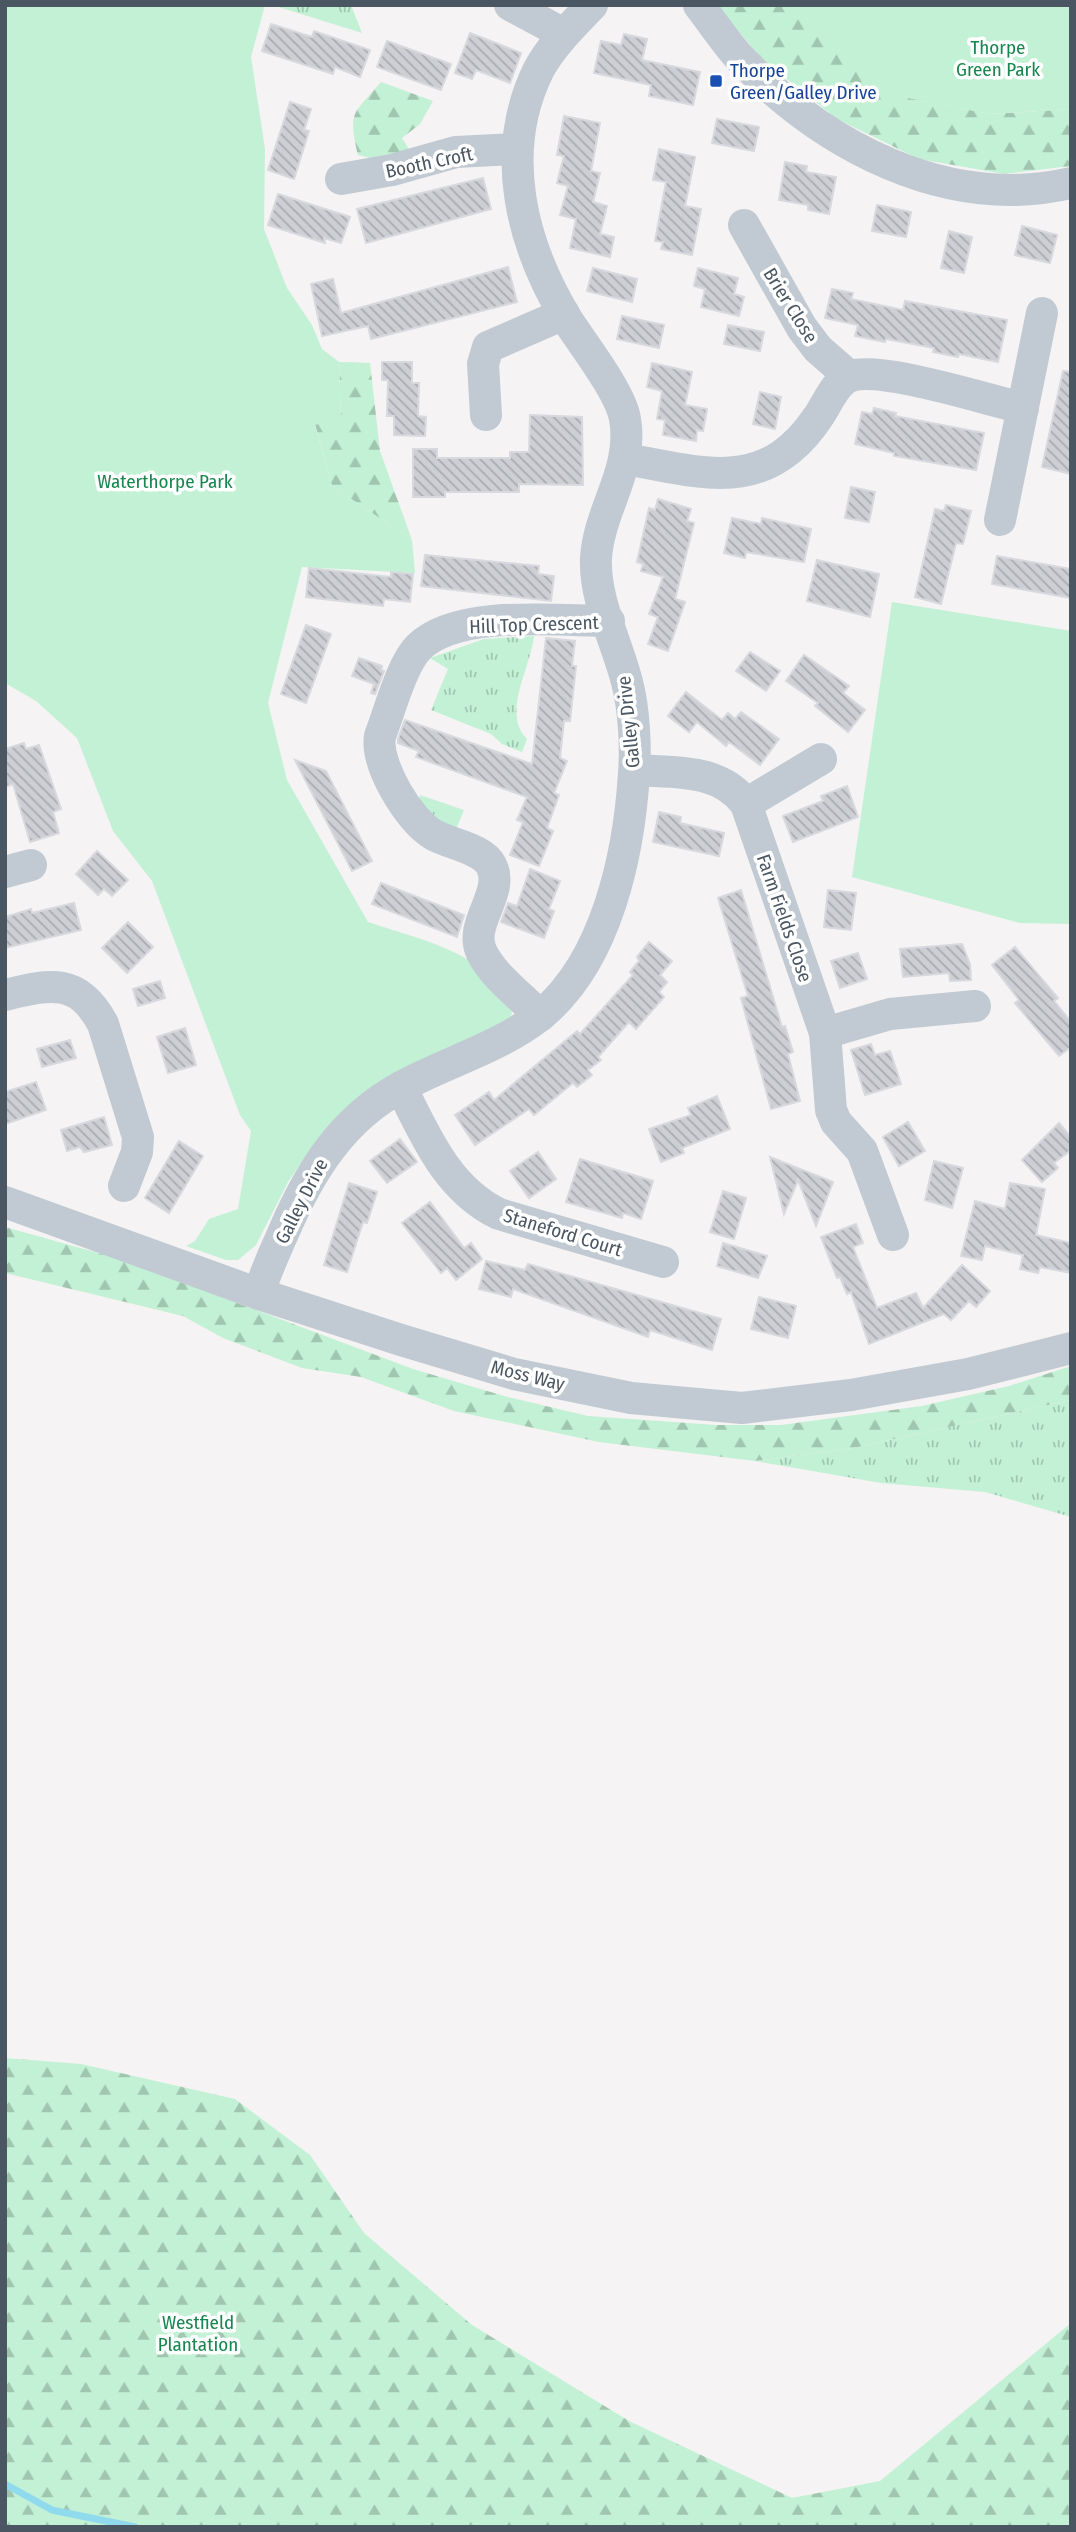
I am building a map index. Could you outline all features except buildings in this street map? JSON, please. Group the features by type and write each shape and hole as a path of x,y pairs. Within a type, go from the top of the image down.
{"street":[{"path":"510,5 564,34"},
{"name":"Galley Drive","path":"259,1294 263,1277 301,1192 330,1145 361,1113 401,1087 471,1056 540,1016 567,989 588,958 602,922 624,843 635,770 629,688 598,581 596,558 601,533 626,459 626,424 621,405 551,293 532,245 517,180 517,149 525,108 540,69 564,34 592,5"},
{"path":"699,5 737,54 768,85 800,112 876,159 929,179 979,188 1025,190 1071,183"},
{"name":"Booth Croft","path":"341,179 392,170 456,152 517,149"},
{"name":"Brier Close","path":"744,225 802,327 818,349 849,376"},
{"path":"1000,520 1042,313"},
{"path":"486,415 483,364 488,347 564,314"},
{"path":"626,459 724,475 744,472 770,462 791,448 817,419 838,385 849,376 868,374 891,377 1023,408"},
{"name":"Hill Top Crescent","path":"540,1016 492,969 480,950 478,933 494,881 491,865 483,856 424,828 405,804 380,760 377,749 412,656 432,638 471,623 609,621"},
{"path":"746,804 821,760"},
{"name":"Farm Fields Close","path":"635,770 719,780 736,790 746,804 825,1033 831,1110 836,1122 862,1152 893,1235"},
{"path":"5,995 55,985 70,989 95,1009 103,1024 138,1137 137,1152 124,1186"},
{"path":"825,1033 890,1014 975,1006"},
{"name":"Staneford Court","path":"401,1087 427,1139 450,1175 482,1206 499,1214 663,1262"},
{"name":"Moss Way","path":"5,1202 259,1294 514,1374 631,1398 742,1408 851,1395 968,1374 1071,1348"}],"green space":[{"name":"Waterthorpe Park","path":"5,5 265,5 251,57 265,149 264,229 287,288 312,325 322,349 339,362 341,418 315,425 332,486 412,540 415,573 302,567 268,703 287,780 368,922 432,943 473,963 490,976 504,993 512,1014 501,1029 349,1106 318,1138 288,1182 256,1245 238,1260 226,1260 186,1246 195,1241 209,1219 238,1209 251,1131 240,1115 152,881 113,831 77,738 36,701 5,683"},
{"path":"272,5 351,5 362,33"},
{"path":"716,5 793,5 884,93 990,114 1071,109 1071,166 1004,174 919,159 837,119 763,60"},
{"name":"Thorpe Green Park","path":"793,5 1071,5 1071,109 990,114 883,93"},
{"path":"381,82 433,101 420,124 402,138 410,151 383,161 358,155 353,129 355,114"},
{"path":"339,362 370,363 380,451 412,540 332,486 315,424 341,418"},
{"path":"892,602 1071,631 1071,924 1020,923 852,877"},
{"path":"534,636 517,704 520,729 527,739 522,752 502,744 491,734 431,710 448,669 430,658 484,639"},
{"path":"420,795 464,810 454,834 417,809"},
{"path":"5,1227 120,1259 413,1369 504,1396 588,1416 716,1425 781,1425 922,1406 1009,1386 1071,1366 1071,1400 853,1448 755,1461 599,1442 454,1411 361,1377 302,1368 223,1338 183,1316 5,1273"},
{"path":"1071,1400 1071,1517 985,1492 881,1483 755,1461 853,1448"},
{"name":"Westfield Plantation","path":"5,2058 81,2064 235,2099 310,2155 364,2233 472,2325 629,2421 792,2498 880,2481 1071,2323 1071,2526 5,2527"}],"waterway":[{"path":"5,2484 52,2510 135,2527"}],"place":[{"name":"Thorpe Green/Galley Drive","path":"716,81"}]}
